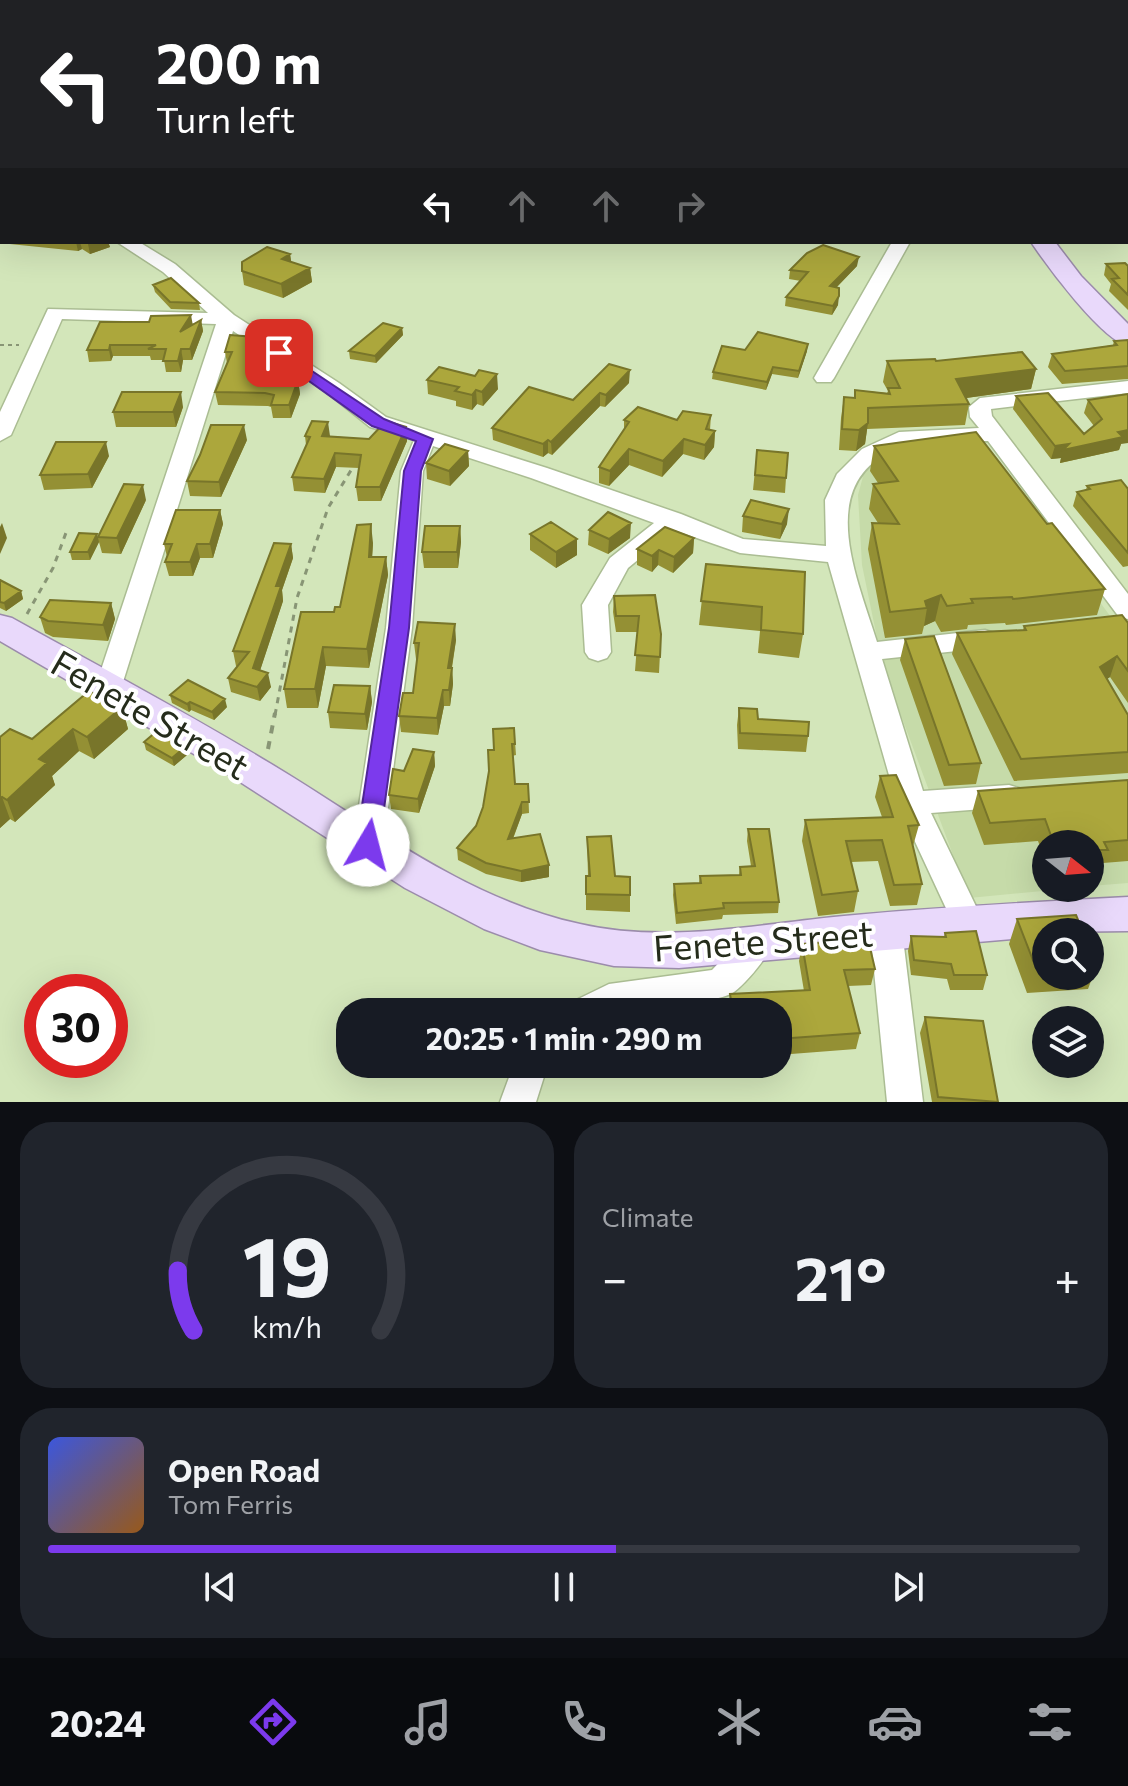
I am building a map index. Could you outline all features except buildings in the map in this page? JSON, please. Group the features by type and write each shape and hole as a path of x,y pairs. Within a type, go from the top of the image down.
{"main road":[{"path":"1044,244 1067,275 1128,338"},
{"name":"Fenete Street","path":"7,630 109,685 368,845 521,927 583,943 660,952 886,930 1128,914"}],"street":[{"path":"129,244 169,268 227,319 332,387 378,422 539,473 673,519 740,546 838,555"},
{"path":"824,378 900,244"},
{"path":"0,435 55,313 227,319"},
{"path":"109,685 227,319"},
{"path":"1123,619 981,417 980,407 987,402 1128,387"},
{"path":"969,925 912,803 838,555 836,500 845,479 870,454 899,439 994,434"},
{"path":"368,845 399,628 412,471 425,439"},
{"path":"598,652 595,605 619,563 673,519"},
{"path":"868,652 1006,637"},
{"path":"912,803 1043,793"},
{"path":"886,930 905,1102"},
{"path":"609,998 721,983 757,944"},
{"path":"518,1102 526,1078"}],"path":[{"path":"270,782 267,753 297,598 328,508 354,464"},
{"path":"7,630 53,568 67,530"}],"shaded area":[{"path":"984,446 1128,640 1128,883 1104,885 1104,830 1032,830 1032,892 969,898 883,667 862,565 858,495 865,469"}],"route":[{"path":"279,353 332,387 378,422 425,439 412,471 399,628 368,845"}]}
